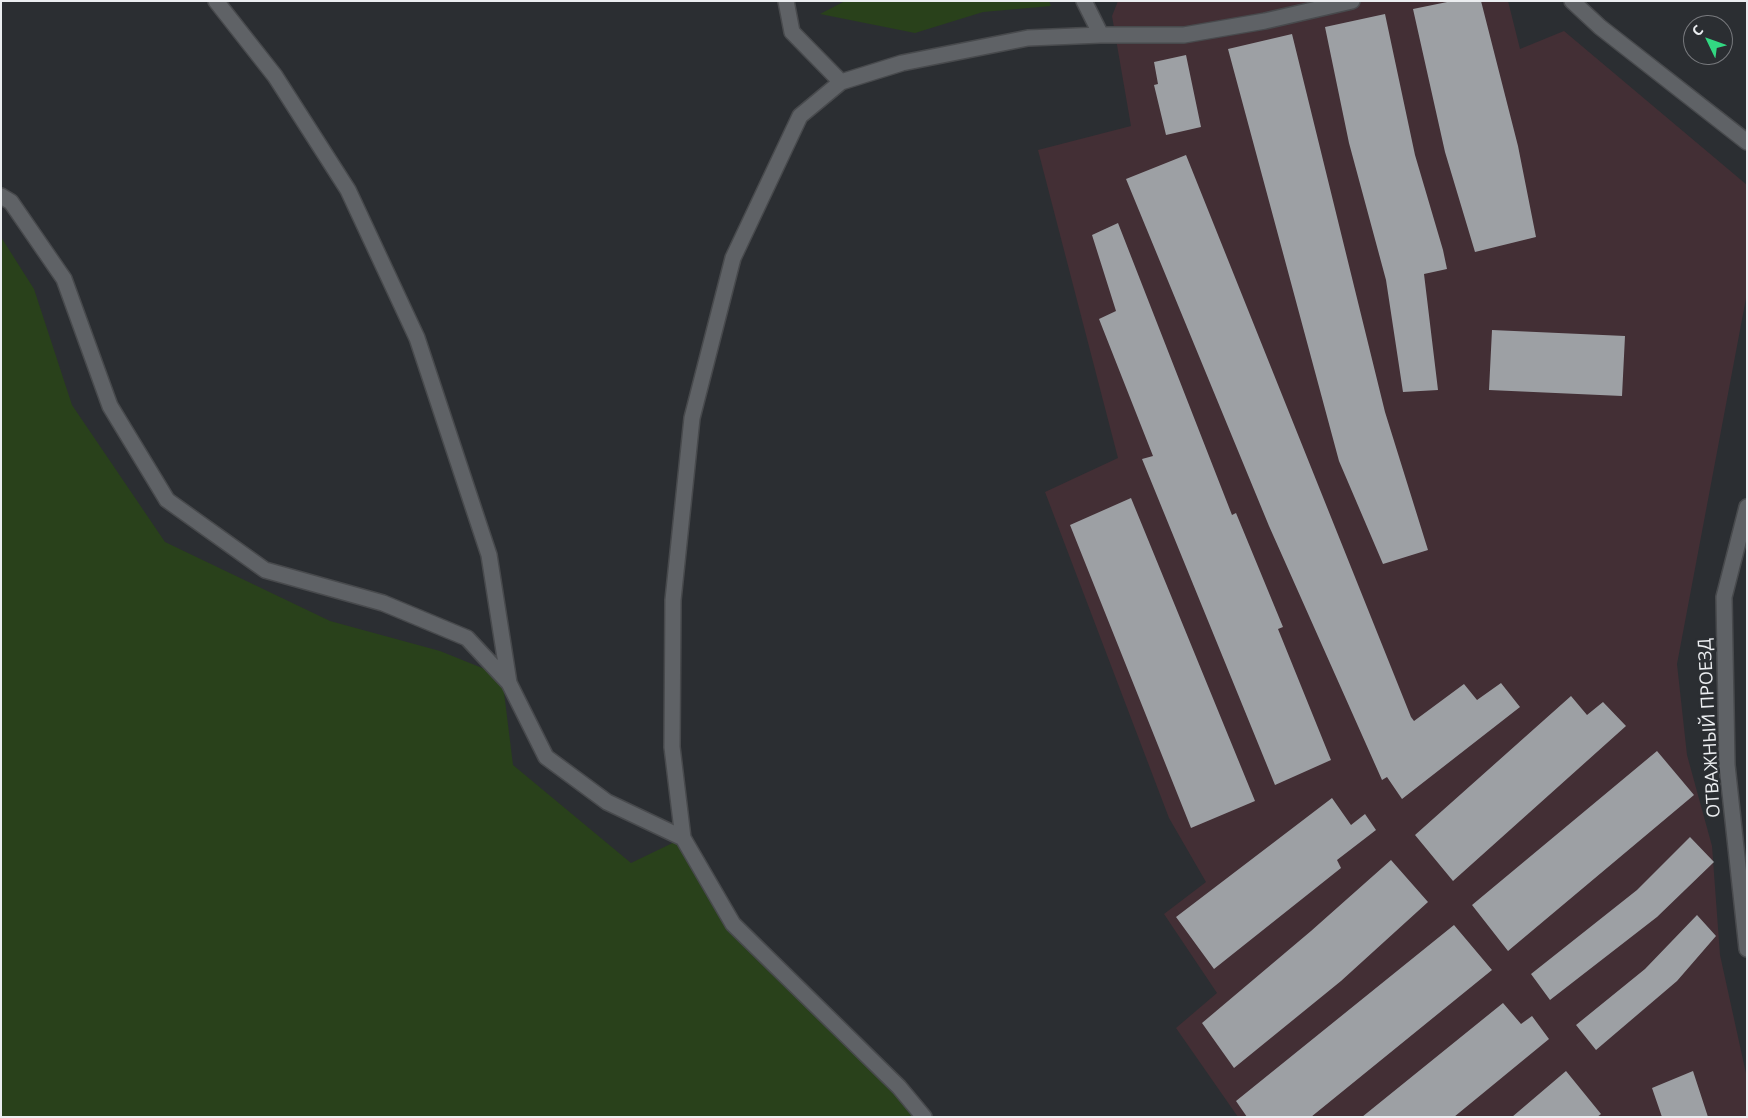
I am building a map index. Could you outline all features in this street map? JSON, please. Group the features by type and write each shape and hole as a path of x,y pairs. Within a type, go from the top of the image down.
{"street":[{"path":"216,1 275,76 348,190 417,338 489,556 508,683"},
{"path":"786,1 792,32 841,82"},
{"path":"1084,1 1101,35"},
{"path":"924,1117 899,1087 733,924 683,838 672,747 673,600 692,418 734,258 800,116 841,82 902,63 1028,38 1101,35 1184,35 1265,21 1352,1"},
{"path":"1572,1 1600,27 1747,142"},
{"path":"1,196 11,202 64,279 110,406 167,500 265,570 383,603 467,638 508,683 546,757 607,802 683,838"},
{"name":"ОТВАЖНЫЙ ПРОЕЗД","path":"1747,507 1724,597 1727,764 1747,949"}],"shaded area":[{"path":"1118,1 1508,1 1520,49 1564,31 1747,185 1747,293 1677,664 1687,755 1712,846 1720,955 1747,1078 1747,1117 1238,1117 1176,1028 1217,993 1164,914 1206,882 1169,818 1045,492 1118,458 1038,150 1131,126 1112,16"}],"green space":[{"path":"845,1 1049,1 1051,6 983,12 915,33 820,14"},
{"path":"1,237 34,289 72,405 165,542 330,621 440,651 502,676 513,765 631,863 683,838 733,924 924,1117 1,1117"}],"building":[{"path":"1452,1 1481,1 1518,146 1536,237 1475,252 1445,152 1413,9"},
{"path":"1385,14 1415,155 1447,269 1424,274 1438,390 1403,392 1386,280 1349,143 1325,27"},
{"path":"1292,34 1385,412 1428,550 1383,564 1339,461 1228,49"},
{"path":"1186,55 1201,127 1166,135 1154,85 1158,84 1154,62"},
{"path":"1186,155 1411,717 1414,721 1464,684 1477,700 1501,683 1520,707 1402,799 1387,777 1382,780 1269,526 1126,179"},
{"path":"1118,223 1232,515 1236,513 1283,627 1278,629 1331,760 1275,785 1142,459 1153,456 1099,319 1116,311 1092,235"},
{"path":"1492,330 1625,336 1622,396 1489,390"},
{"path":"1131,498 1255,801 1191,828 1070,525"},
{"path":"1571,696 1587,715 1603,702 1626,726 1453,881 1415,835"},
{"path":"1657,751 1694,795 1508,951 1472,905"},
{"path":"1332,798 1351,825 1365,814 1376,830 1337,860 1341,868 1214,969 1176,917"},
{"path":"1690,837 1714,862 1657,917 1550,1000 1531,974 1637,890"},
{"path":"1391,860 1428,902 1341,981 1234,1068 1202,1023 1311,931"},
{"path":"1697,915 1716,936 1677,981 1596,1050 1576,1025 1645,969"},
{"path":"1454,925 1492,970 1311,1117 1247,1117 1236,1101"},
{"path":"1503,1003 1521,1024 1532,1016 1549,1039 1454,1117 1362,1117"},
{"path":"1566,1071 1601,1114 1597,1117 1512,1117"},
{"path":"1693,1071 1708,1117 1662,1117 1652,1088"}]}
